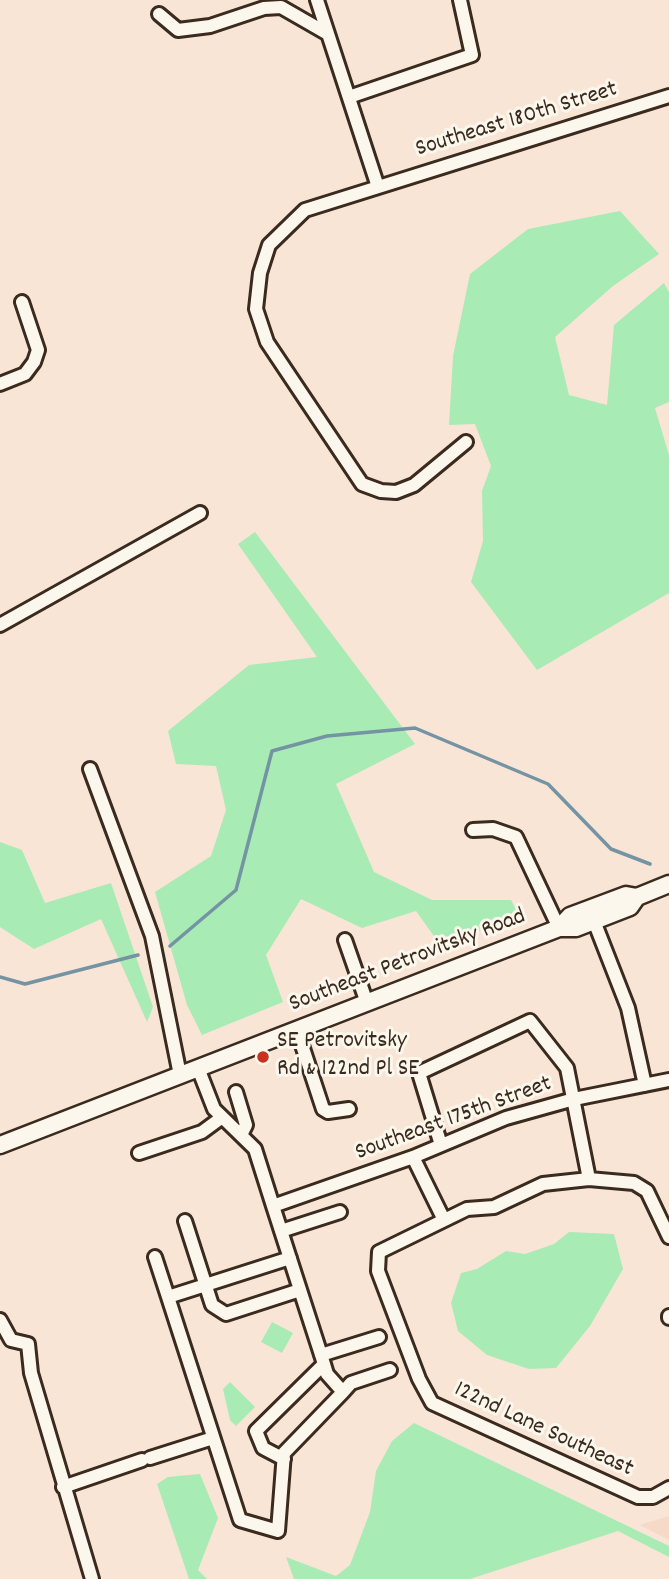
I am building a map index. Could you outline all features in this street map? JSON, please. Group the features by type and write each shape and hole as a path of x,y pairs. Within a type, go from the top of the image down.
{"main road":[{"name":"Southeast Petrovitsky Road","path":"559,928 570,916 626,895 637,897 669,884"},
{"name":"Southeast Petrovitsky Road","path":"0,1145 559,928 576,928 630,907 637,897"}],"street":[{"path":"317,0 378,187"},
{"path":"349,96 472,55 460,0"},
{"path":"159,15 178,30 209,26 264,8 281,6 328,34"},
{"name":"Southeast 180th Street","path":"466,442 414,485 396,492 381,491 362,484 267,342 256,309 260,273 269,246 304,210 669,96"},
{"path":"0,384 25,374 34,362 38,349 22,302"},
{"path":"0,625 200,513"},
{"path":"90,769 152,936 180,1075"},
{"path":"473,830 493,829 516,837 559,928"},
{"path":"594,921 628,1008 645,1086"},
{"path":"345,940 367,1003"},
{"path":"441,1145 419,1073 530,1021 567,1068 589,1179"},
{"path":"296,1030 323,1109 328,1112 349,1108"},
{"path":"198,1068 220,1118 255,1149 327,1374 343,1392"},
{"name":"Southeast 175th Street","path":"273,1206 413,1157 506,1118 669,1080"},
{"path":"236,1092 246,1125 241,1135"},
{"path":"139,1153 202,1132 220,1118"},
{"path":"413,1157 444,1220 467,1209 494,1207 543,1184 589,1179 635,1183 647,1191 669,1237"},
{"path":"281,1231 340,1212"},
{"name":"122nd Lane Southeast","path":"444,1220 379,1252 377,1271 419,1379 432,1403 638,1497 653,1497 669,1488"},
{"path":"185,1221 212,1305 226,1314 300,1290"},
{"path":"155,1257 243,1523 278,1531 284,1453 351,1383 390,1370"},
{"path":"168,1297 290,1258"},
{"path":"0,1320 11,1340 28,1344 31,1373 92,1579"},
{"path":"284,1459 263,1448 256,1431 323,1360 379,1337"},
{"path":"64,1487 213,1438"}],"shaded area":[{"path":"669,1516 669,1540 640,1525"}],"green space":[{"path":"620,211 659,254 613,286 555,337 569,395 607,405 614,325 664,283 669,292 669,402 655,408 669,455 669,593 537,670 471,582 483,541 482,491 491,466 475,424 449,425 453,356 470,274 528,229"},
{"path":"255,532 415,744 336,784 374,872 432,900 511,900 519,915 441,946 416,911 362,928 301,899 266,955 283,1002 202,1035 187,1005 155,892 211,856 226,810 216,766 176,764 168,731 249,665 317,657 238,544"},
{"path":"0,842 22,850 45,903 111,883 153,1007 147,1022 101,919 34,949 0,927"},
{"path":"569,1232 614,1234 623,1269 590,1326 556,1368 529,1369 487,1355 458,1331 451,1303 461,1273 477,1269 506,1251 525,1254 554,1244"},
{"path":"272,1322 293,1333 282,1353 261,1342"},
{"path":"230,1382 255,1407 236,1426 230,1420 223,1389"},
{"path":"414,1423 669,1546 669,1557 618,1531 470,1579 294,1579 286,1557 336,1576 350,1565 370,1512 376,1471 392,1441"},
{"path":"200,1474 218,1518 198,1570 207,1579 189,1579 157,1484 168,1477"}],"waterway":[{"path":"170,946 236,890 272,751 327,736 415,728 548,784 611,849 650,864"},
{"path":"0,977 25,984 138,955"}],"place":[{"name":"SE Petrovitsky Rd & 122nd Pl SE","path":"263,1057"}]}
